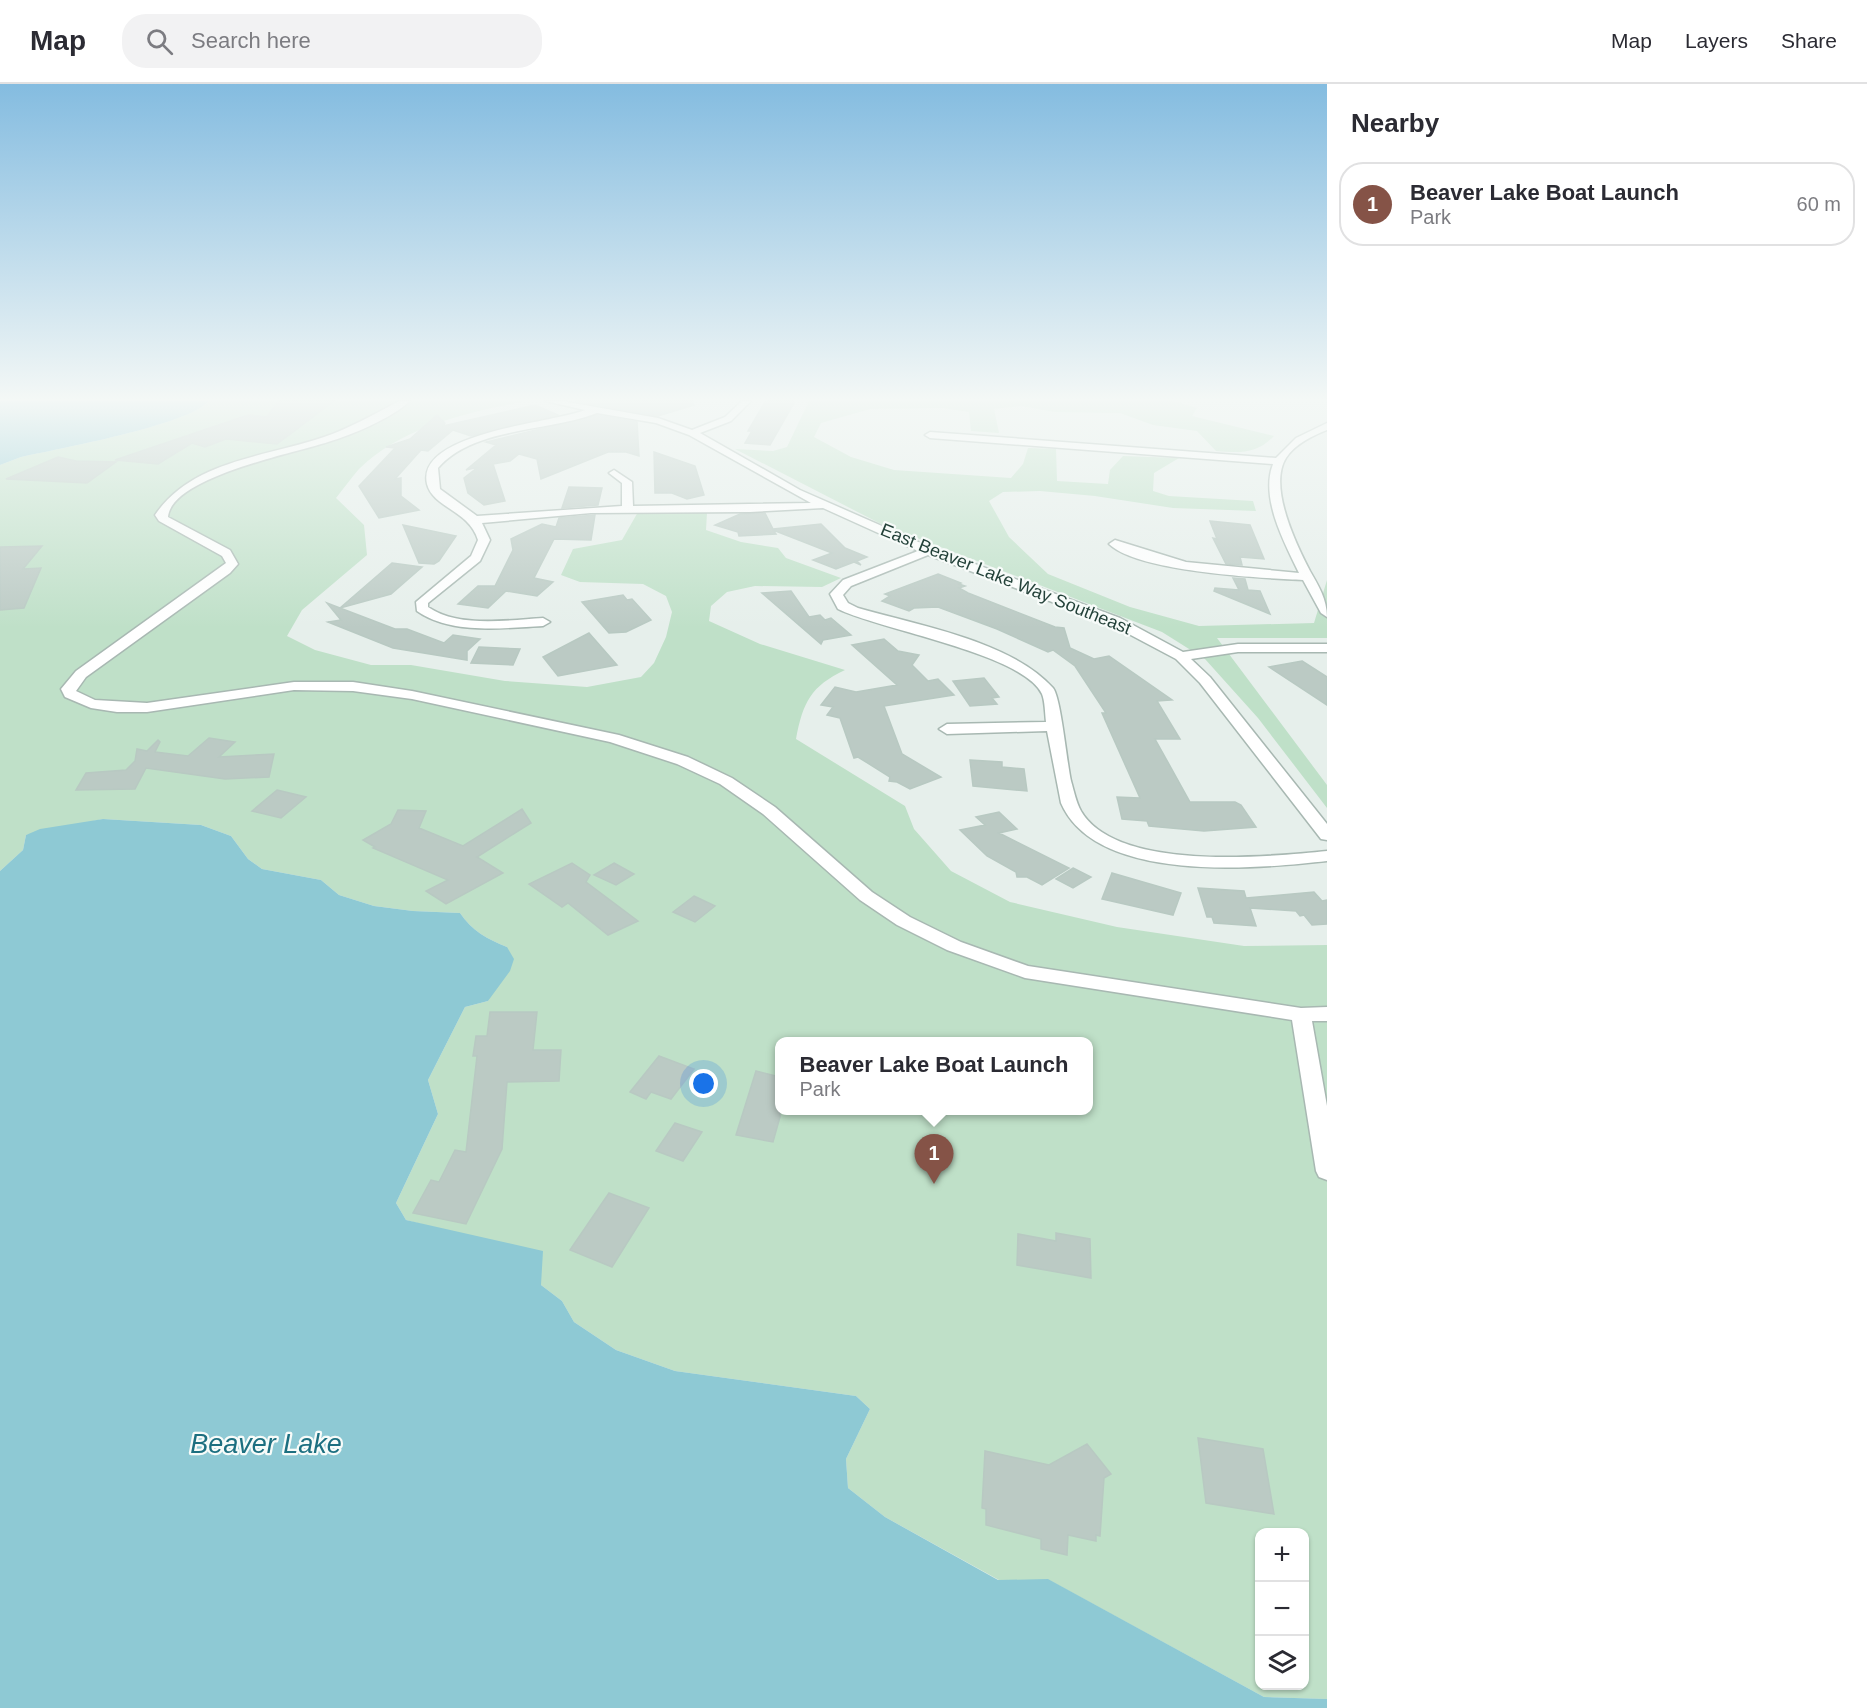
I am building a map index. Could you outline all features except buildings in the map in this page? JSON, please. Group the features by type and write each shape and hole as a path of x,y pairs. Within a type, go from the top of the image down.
{"street":[{"path":"207,477 171,501 163,509 161,515 163,519 226,553 231,558 231,564 226,570 81,674 68,689 70,693 90,702 136,708 292,686 349,686 448,702 609,737 667,754 726,781 778,818 847,880 887,912 956,946 1025,972 1301,1015 1327,1014"},
{"path":"432,477 432,483 444,498 474,520 484,540 482,550 476,558 422,602 422,608 426,613 442,619 485,623 543,622"},
{"path":"619,477 627,482 628,509"},
{"name":"East Beaver Lake Way Southeast","path":"772,477 824,505 928,551 1115,621 1181,656 1227,705 1327,835"},
{"path":"1276,477 1274,486 1276,498 1308,577 1327,613"},
{"path":"474,520 558,511 628,509 746,511 824,505"},
{"path":"1115,544 1172,566 1308,577"},
{"path":"928,551 848,583 836,594 838,600 853,611 998,657 1022,668 1041,681 1049,693 1070,805 1086,828 1104,839 1149,854 1218,864 1327,856"},
{"path":"1181,656 1238,648 1327,648"},
{"path":"946,729 1054,726"},
{"path":"1301,1015 1327,1171"}],"green space":[{"path":"0,477 352,477 336,498 364,525 367,555 302,610 287,636 315,650 371,665 411,665 505,681 587,687 641,677 654,663 666,637 672,612 666,596 643,584 580,582 561,575 573,549 622,540 638,512 707,513 706,530 741,542 778,548 786,558 841,578 822,587 755,586 727,592 711,606 709,621 760,644 845,670 824,682 810,697 802,715 796,739 905,806 914,829 951,871 1010,902 1117,927 1244,946 1327,945 1327,1699 1264,1697 1049,1580 999,1580 885,1517 848,1488 846,1459 870,1409 856,1396 675,1371 616,1350 574,1322 562,1301 541,1285 458,1234 406,1220 396,1203 438,1114 428,1080 465,1007 488,1001 507,947 480,934 460,913 413,911 374,906 339,895 321,880 262,869 248,859 231,836 201,825 103,819 26,835 23,850 0,871"},
{"path":"789,477 1057,477 1057,481 1108,484 1109,477 1154,477 1153,491 1169,496 1253,501 1256,511 1173,508 1095,496 1040,491 1003,492 989,501 1009,537 1048,574 1130,607 1199,626 1314,623 1327,580 1327,638 1217,638 1327,785 1327,808 1258,718 1205,659 1162,632 883,525"}],"water":[{"name":"Beaver Lake","path":"103,819 201,825 231,836 248,859 262,869 321,880 339,895 374,906 413,911 460,913 481,934 507,947 514,959 510,971 488,1001 465,1007 428,1080 438,1114 396,1203 406,1220 543,1251 541,1285 562,1301 574,1322 616,1350 675,1371 856,1396 870,1409 846,1459 848,1488 885,1517 998,1580 1048,1579 1264,1697 1327,1699 1327,1708 0,1708 0,871 23,850 26,835 40,829"}],"place":[{"name":"Beaver Lake Boat Launch","path":"934,1184"}]}
